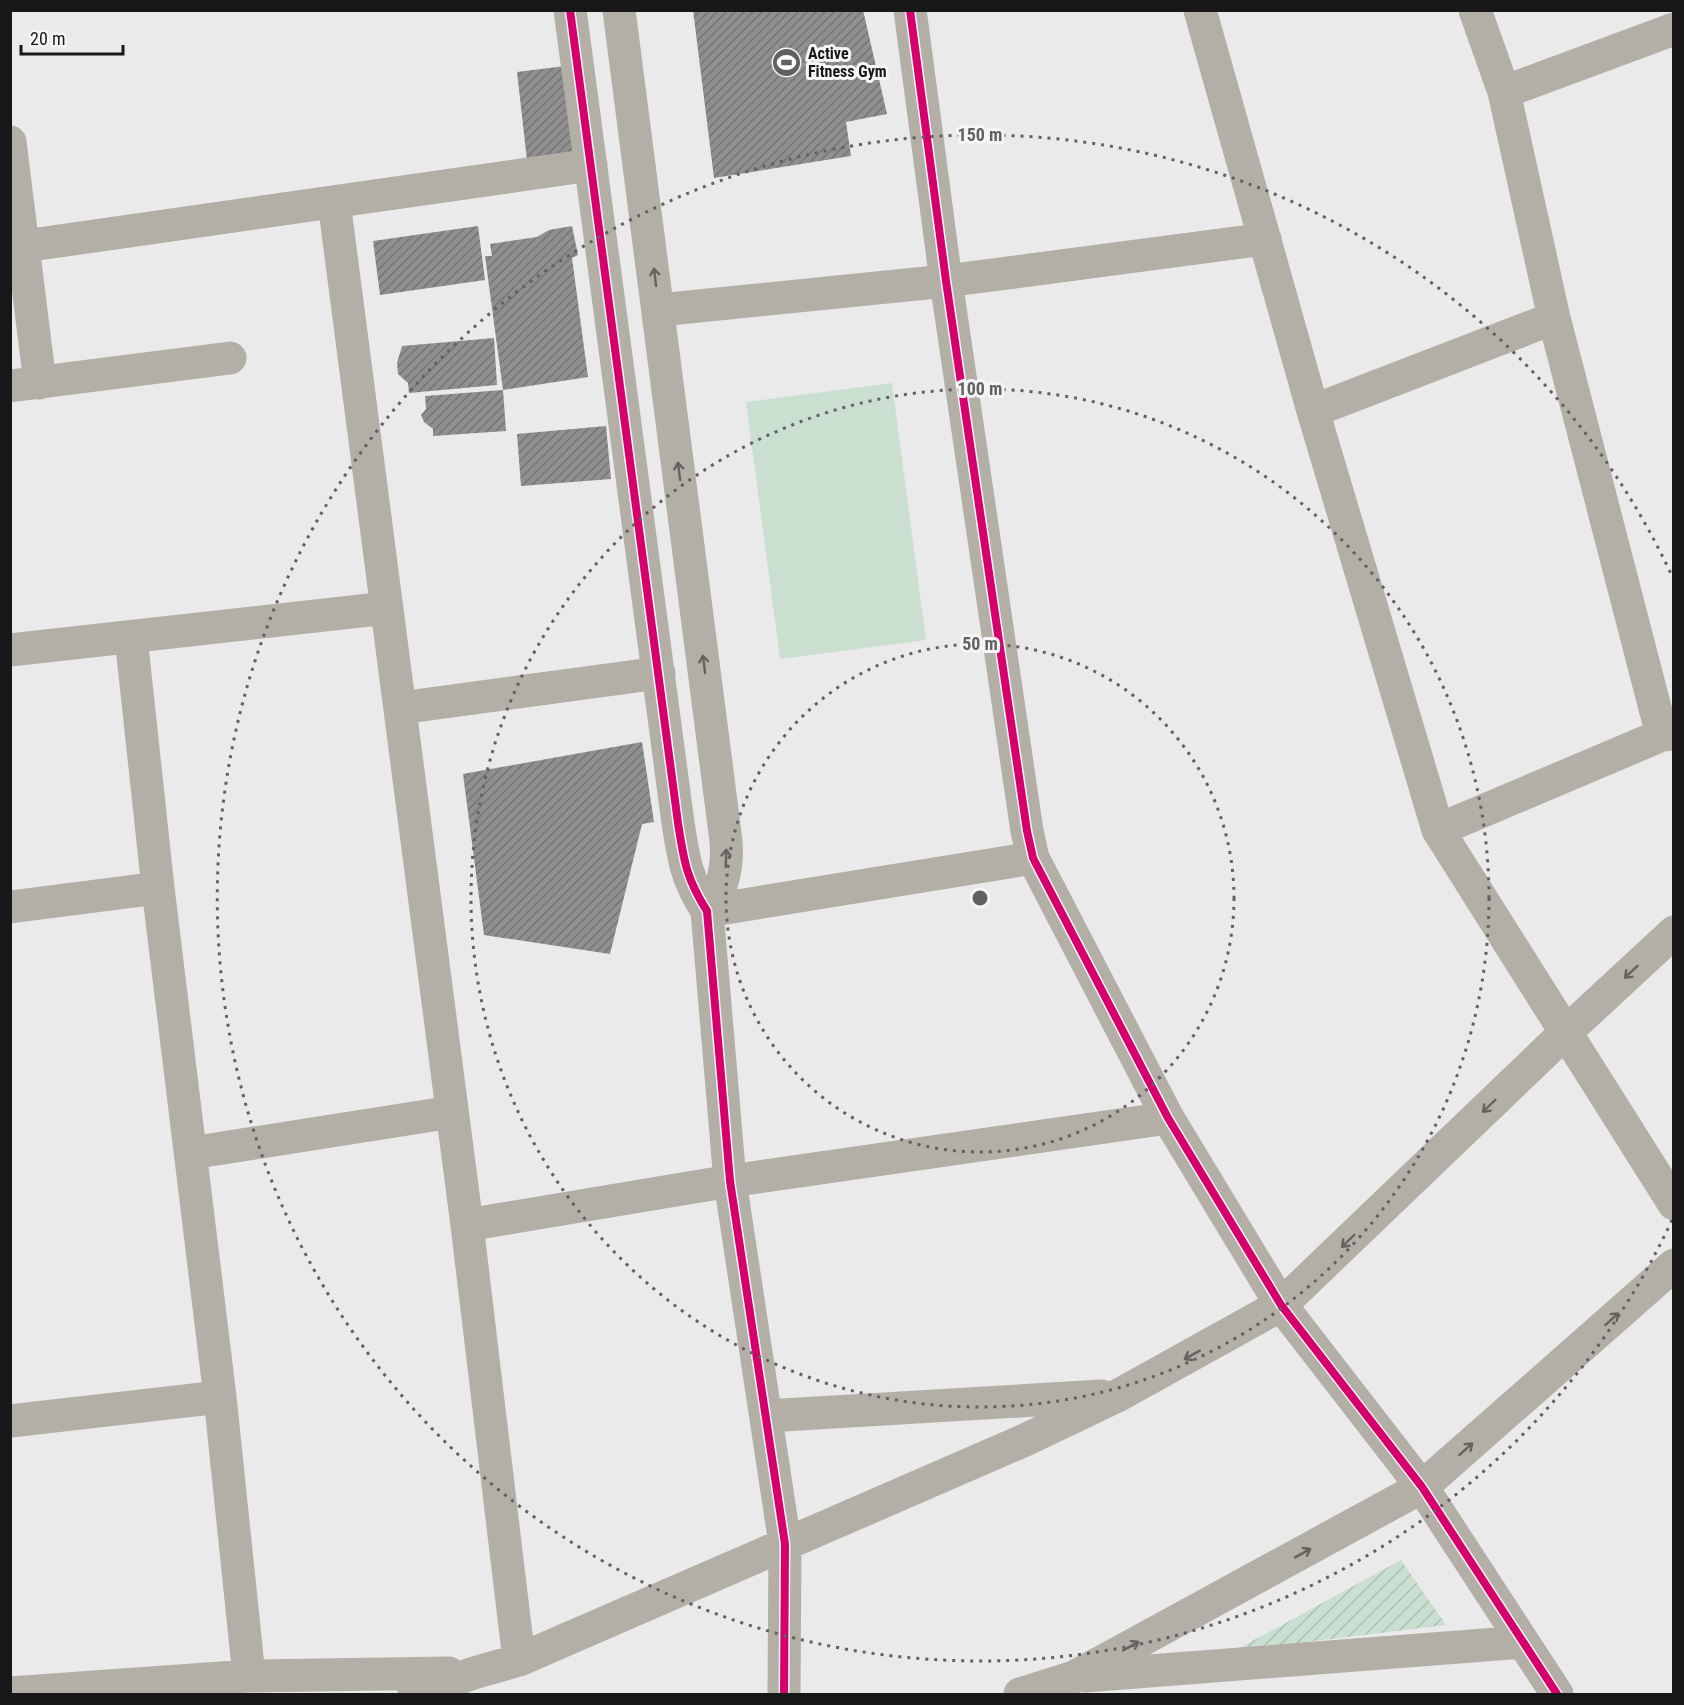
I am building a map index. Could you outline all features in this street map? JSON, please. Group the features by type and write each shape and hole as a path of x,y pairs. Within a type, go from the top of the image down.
{"street":[{"path":"570,10 683,859 689,880 706,911 730,1181 785,1545 784,1695"},
{"path":"620,10 726,841 727,861 723,881 717,897 706,911"},
{"path":"910,10 946,281 1033,858 1168,1118 1281,1305 1422,1487 1557,1695"},
{"path":"1200,10 1313,411 1438,830 1674,1204"},
{"path":"1438,830 1668,734 1554,318 1504,92 1475,10"},
{"path":"1504,92 1674,29"},
{"path":"10,142 24,246 25,385 230,358"},
{"path":"24,246 591,165"},
{"path":"334,202 467,1225 519,1660"},
{"path":"659,310 946,281 1265,239"},
{"path":"1313,411 1554,318"},
{"path":"10,650 387,608"},
{"path":"131,637 158,888 220,1397 249,1676"},
{"path":"400,708 658,673"},
{"path":"706,911 1033,858"},
{"path":"10,907 158,888"},
{"path":"414,1695 474,1673 519,1660 1025,1440 1119,1395 1281,1305 1566,1032 1674,932"},
{"path":"191,1153 452,1112"},
{"path":"467,1225 730,1181 1168,1118"},
{"path":"1074,1686 1422,1487 1674,1265"},
{"path":"766,1416 1119,1395"},
{"path":"10,1421 220,1397"},
{"path":"1020,1695 1074,1686 1523,1642"},
{"path":"10,1693 249,1676 474,1673"}],"green space":[{"path":"892,383 926,640 780,659 746,402"},
{"path":"1401,1560 1446,1625 1234,1651"}],"building":[{"name":"Active Fitness Gym","path":"693,10 863,10 887,114 846,122 851,156 714,178"},
{"path":"565,66 577,164 528,169 517,72"},
{"path":"478,226 485,280 380,295 373,241"},
{"path":"572,226 578,255 572,258 588,377 503,390 485,256 492,256 490,244 537,237 549,230"},
{"path":"494,338 497,385 409,393 408,383 398,374 397,363 402,346"},
{"path":"503,390 506,431 433,436 433,429 424,422 421,415 426,409 425,396"},
{"path":"606,426 611,479 521,486 517,434"},
{"path":"642,742 654,822 642,824 610,954 484,935 463,774"}],"cycle path":[{"path":"570,10 678,823 687,869 694,889 707,911 730,1181 785,1544 784,1694"},
{"path":"910,10 946,281 1027,831 1033,858 1168,1118 1281,1305 1422,1487 1557,1694"}],"place":[{"name":"Active Fitness Gym","path":"787,62"}]}
